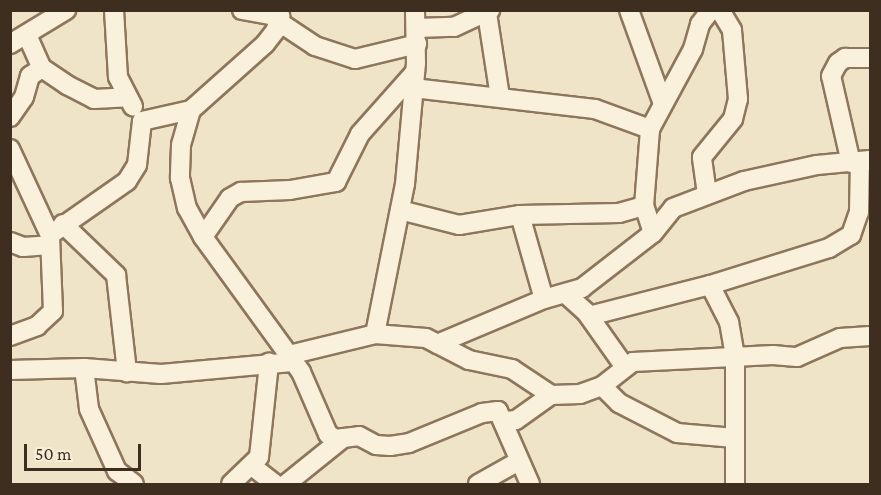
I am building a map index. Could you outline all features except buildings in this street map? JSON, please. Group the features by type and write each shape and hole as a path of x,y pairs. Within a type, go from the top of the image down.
{"street":[{"path":"10,44 66,10"},
{"path":"10,242 23,248 54,235 127,181 137,165 142,121 118,77 114,10"},
{"path":"242,10 280,17 315,46 355,59 416,28 454,27 489,12 500,97"},
{"path":"629,10 662,101"},
{"path":"654,233 644,206 650,129 662,101 693,49 700,24 711,10"},
{"path":"707,194 702,157 733,119 738,99 732,30 720,10"},
{"path":"142,121 191,110 265,44 280,17"},
{"path":"375,334 400,210 414,80 416,28"},
{"path":"27,34 42,68 94,99 128,97"},
{"path":"589,316 710,285 829,248 851,235 859,212 860,162 831,76 838,63 845,58 870,58"},
{"path":"10,117 24,97 30,76 42,68"},
{"path":"414,80 500,97 595,110 650,129"},
{"path":"203,237 230,198 242,192 290,190 336,182 360,134 414,80"},
{"path":"191,110 181,145 180,177 187,208 203,237 309,385 328,434 343,438 359,436 370,443 390,446 409,443 482,413 498,411 506,421 519,461 530,484"},
{"path":"10,149 54,235 53,311 37,326 10,336"},
{"path":"437,344 544,299 567,295 582,288 654,233 673,208 744,181 860,162"},
{"path":"400,210 459,225 520,215 619,213 644,206"},
{"path":"520,215 544,299"},
{"path":"54,235 116,275 127,372"},
{"path":"710,285 729,322 735,357 735,484"},
{"path":"567,295 589,316 625,367"},
{"path":"10,370 84,368 161,374 269,363 375,334 426,338 469,360 512,369 551,395"},
{"path":"506,421 516,420 551,395 580,394 602,386 625,367 642,361 797,357 840,338 870,336"},
{"path":"231,484 259,457 266,423 269,363"},
{"path":"84,368 89,409 117,471 134,484"},
{"path":"602,386 619,404 677,433 735,438"},
{"path":"286,484 343,438"},
{"path":"478,484 519,461"},
{"path":"252,466 275,484"}]}
